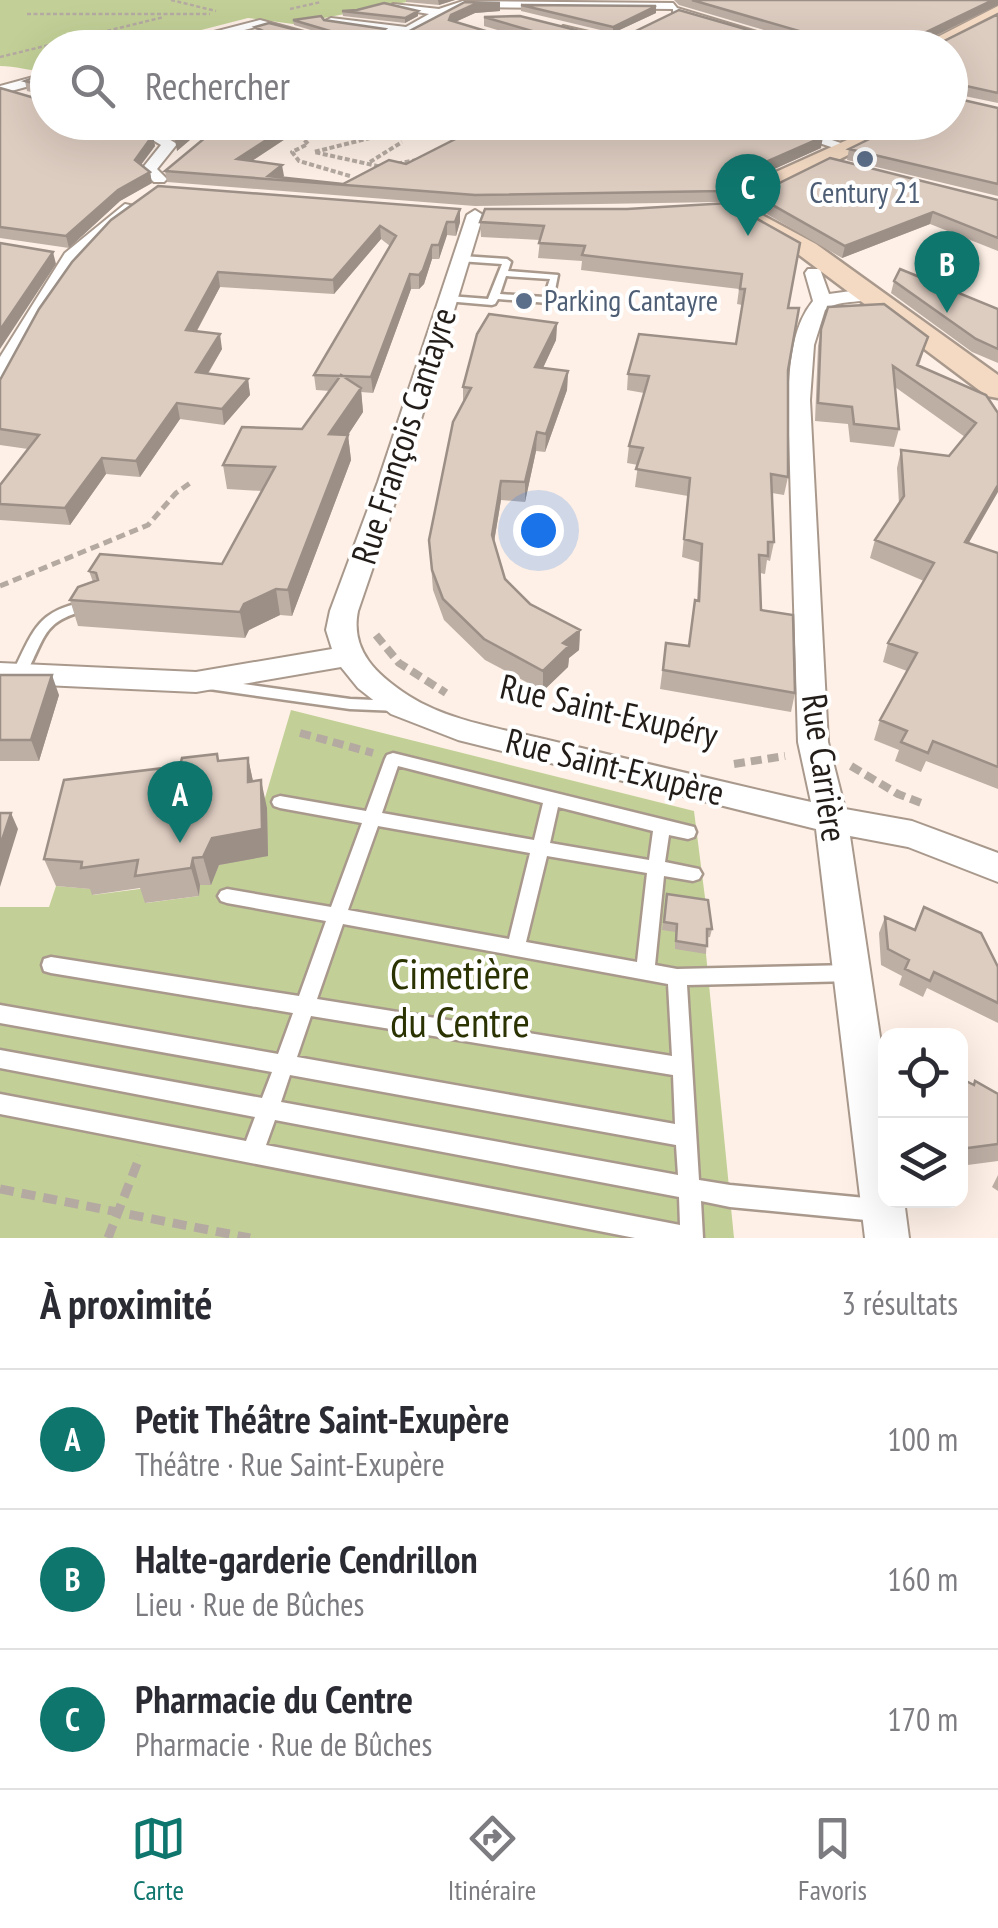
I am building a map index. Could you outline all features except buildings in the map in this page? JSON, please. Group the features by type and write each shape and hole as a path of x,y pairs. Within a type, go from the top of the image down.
{"main road":[{"path":"954,30 998,11"},
{"path":"870,140 742,196 723,209 807,249 874,294 996,387"}],"street":[{"path":"413,30 464,2 503,1 673,6 748,30"},
{"path":"548,3 542,23 569,30 585,2"},
{"path":"397,6 440,16"},
{"path":"660,20 673,6"},
{"path":"480,18 513,19"},
{"path":"331,21 395,30"},
{"path":"231,30 260,23 288,30"},
{"path":"0,91 30,82"},
{"path":"0,91 30,99"},
{"path":"0,374 70,258 164,182 149,170 170,144 163,140"},
{"path":"807,140 842,155"},
{"name":"Rue François Cantayre","path":"348,656 340,630 344,611 450,299 473,215"},
{"path":"48,254 70,258"},
{"path":"814,272 822,301 874,294"},
{"name":"Rue Carrière","path":"822,301 814,308 807,335 799,400 813,742 832,820 885,1224"},
{"name":"Rue Saint-Exupère","path":"9,674 196,682 348,656 368,682 402,706 469,732 832,820 912,834 998,868"}],"lane":[{"path":"450,299 492,302 507,262 462,260"},
{"path":"494,296 548,300 556,277 503,273"},
{"path":"9,674 49,617 65,607 95,604"},
{"name":"Rue Saint-Exupère","path":"196,682 252,693 300,696 352,708 402,706"},
{"path":"253,1152 394,759 688,832"},
{"path":"516,946 552,799"},
{"path":"280,802 693,874"},
{"path":"645,971 662,826"},
{"path":"227,896 677,977 852,973"},
{"path":"51,965 682,1067"},
{"path":"0,1104 692,1237 677,977"},
{"path":"0,1014 686,1136"},
{"path":"0,1059 885,1224"}],"path":[{"path":"27,14 226,14"},
{"path":"109,30 174,14"},
{"path":"0,57 30,50"},
{"path":"304,140 308,144 292,152 300,161 330,166 324,171 350,176"},
{"path":"369,140 322,146 314,152 401,171"},
{"path":"367,165 402,142"},
{"path":"384,167 430,158"},
{"path":"0,586 148,524 176,493 193,481"},
{"name":"Rue Saint-Exupéry","path":"399,664 454,698"},
{"path":"300,733 394,759"},
{"name":"Rue Saint-Exupéry","path":"725,764 791,754 817,758 855,767 898,794 932,807"},
{"path":"108,1238 150,1133"},
{"path":"0,1189 250,1238"}],"green space":[{"path":"0,0 417,0 293,24 248,18 201,30 30,30 30,70 0,66"},
{"name":"Cimetière du Centre","path":"291,710 694,811 710,937 706,938 706,954 734,1238 0,1238 0,907 49,907 56,886 92,889 93,895 147,888 146,903 199,896 200,885 211,884 219,865 241,860 262,808"}],"place":[{"name":"Century 21","path":"865,159"},
{"name":"Pharmacie du Centre","path":"748,236"},
{"name":"Parking Cantayre","path":"524,301"},
{"name":"Halte-garderie Cendrillon","path":"947,313"},
{"name":"Petit Théâtre Saint-Exupère","path":"180,843"}]}
